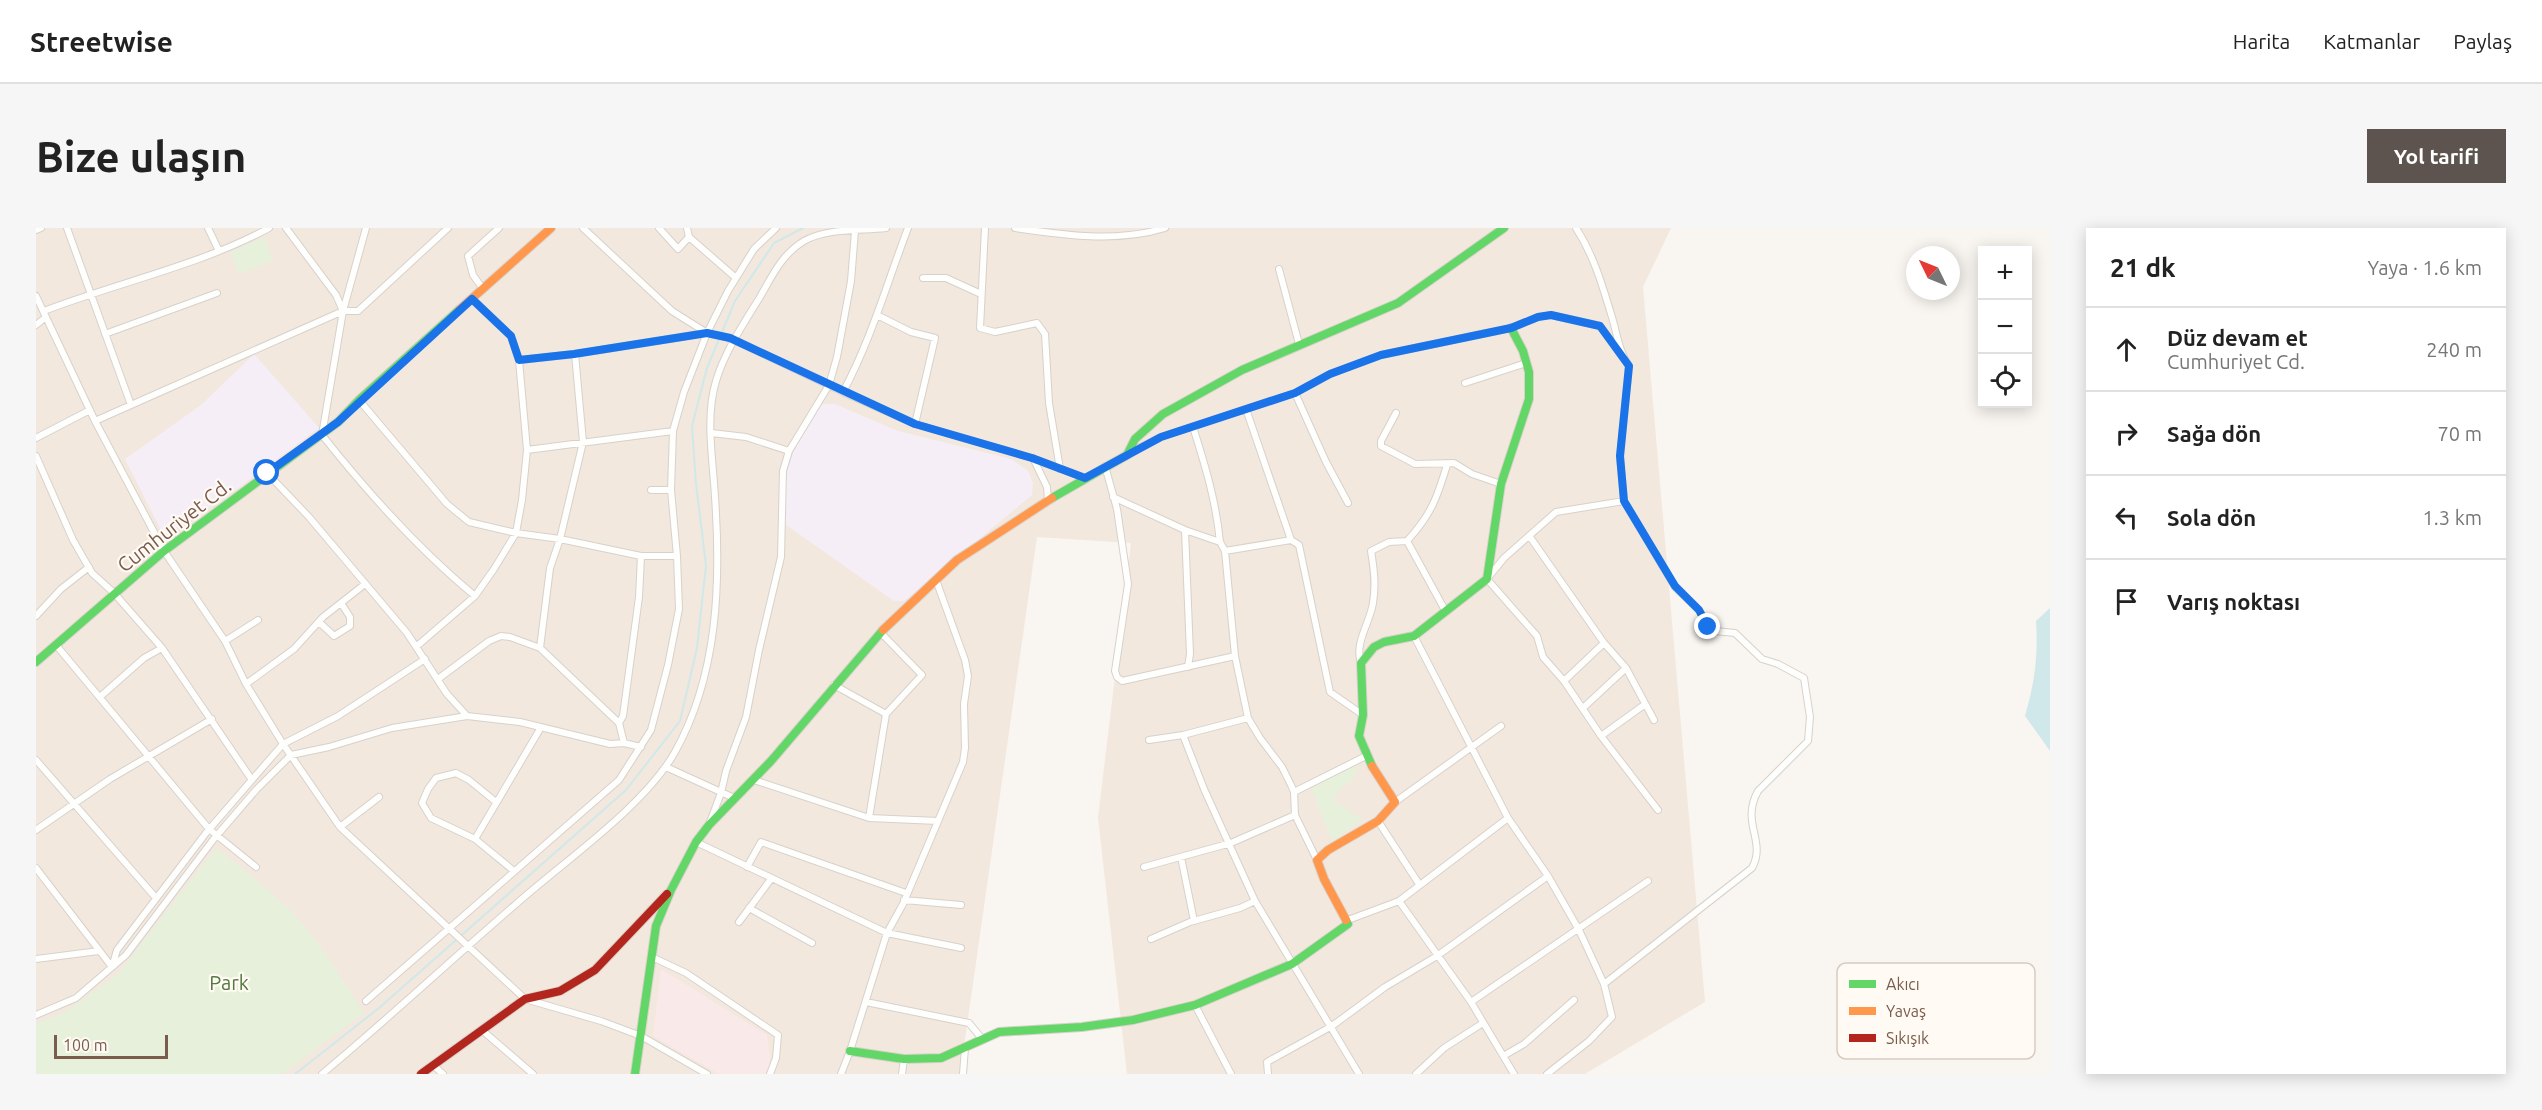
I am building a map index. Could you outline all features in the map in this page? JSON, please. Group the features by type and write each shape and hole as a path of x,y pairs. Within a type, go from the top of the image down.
{"street":[{"path":"36,230 41,228"},
{"path":"67,228 131,405"},
{"path":"208,228 219,251"},
{"path":"36,325 45,314 92,293 219,251 269,228"},
{"path":"286,228 336,296 343,311"},
{"path":"366,228 343,311 322,435 348,468 440,567 475,596"},
{"path":"95,421 343,311 358,311 448,228"},
{"path":"483,289 472,275 468,256 499,228"},
{"name":"Cumhuriyet Cd.","path":"36,662 164,551 267,473 322,435 551,228"},
{"path":"583,228 672,311 707,333 732,339 915,424 1032,458 1085,478"},
{"path":"659,228 678,249 689,237"},
{"path":"687,228 689,237 736,278"},
{"path":"366,1001 619,780 651,730 658,710 679,609 671,490 673,431 684,392 707,333 754,249 776,228"},
{"path":"322,1074 615,820 666,768 681,741 702,693 711,654 717,555 711,433 712,401 716,380 732,339 787,253 806,240 823,233 886,228"},
{"path":"843,392 855,370 877,315 908,228"},
{"path":"984,228 980,328 995,332 1037,323 1046,334 1049,403 1060,469"},
{"path":"1015,228 1059,236 1118,235 1165,228"},
{"path":"1127,454 1144,428 1163,414 1242,370 1398,303 1504,228"},
{"path":"1576,228 1587,245 1611,314 1622,356"},
{"path":"709,825 746,717 781,557 783,471 789,451 829,385 837,357 851,281 855,231"},
{"path":"1279,269 1299,344"},
{"path":"923,278 946,279 981,294"},
{"path":"105,334 217,293"},
{"path":"36,296 95,421 164,551 225,641 246,684 283,744 340,827 525,999 601,1021 641,1036 706,1074"},
{"path":"417,646 475,596 516,533 527,450 519,360 511,336 472,299"},
{"path":"877,315 911,332 935,338 915,424"},
{"path":"634,1074 657,926 671,890 696,842 734,798 754,780 880,633 966,553 1105,466 1161,437 1295,393 1330,374 1381,355 1511,328 1538,317 1551,315 1600,326 1629,366 1620,456 1624,501 1675,586 1699,610 1711,630 1735,633 1762,658 1804,678 1809,701 1809,736 1800,750 1758,791 1754,799 1750,811 1757,855 1752,868 1604,984"},
{"path":"1511,328 1529,372 1529,399 1501,484 1487,579 1537,636 1543,657 1564,681 1600,736 1658,810"},
{"path":"519,360 574,354 707,333"},
{"path":"540,648 550,568 560,539 583,442 574,354"},
{"path":"1465,383 1526,363"},
{"path":"1295,393 1326,462 1348,503"},
{"path":"359,400 447,504 469,522 641,556 677,556"},
{"path":"36,438 90,410"},
{"path":"1246,410 1291,540 1302,550 1330,692 1363,715"},
{"path":"1396,413 1380,441 1381,446 1414,464 1447,465 1454,463 1472,474 1501,484"},
{"path":"850,1051 904,1059 941,1058 999,1032 1082,1027 1133,1020 1195,1005 1292,964 1348,924 1348,920 1324,879 1295,815 1294,792 1282,767 1248,718 1235,656 1225,551 1220,542 1210,478 1193,427"},
{"path":"527,450 673,431"},
{"path":"711,433 746,437 789,451"},
{"path":"36,456 73,540 88,567 162,648 252,780"},
{"path":"1032,458 1042,476 1048,500"},
{"path":"1395,802 1366,756 1359,736 1363,715 1361,663 1358,654 1374,601 1376,579 1371,551 1389,542 1407,541 1434,506 1447,465"},
{"path":"1105,466 1113,497 1128,584 1115,670 1117,677 1122,681 1235,656"},
{"path":"267,473 309,517 417,646 447,693 467,716"},
{"path":"651,490 671,490"},
{"path":"1113,497 1185,530 1220,542"},
{"path":"1361,663 1374,647 1384,642 1414,636 1446,612 1487,579 1504,558 1557,512 1624,501"},
{"path":"1185,530 1190,654 1188,667"},
{"path":"1530,537 1604,643 1626,668 1654,720"},
{"path":"1225,551 1291,540"},
{"path":"1407,541 1446,612"},
{"path":"619,723 623,716 639,597 641,556"},
{"path":"36,616 61,589 88,567"},
{"path":"841,1074 887,933 904,900 963,762 964,704 968,676 965,660 936,580"},
{"path":"246,684 294,649 319,622 365,584"},
{"path":"319,622 334,636 350,626 350,617 340,603"},
{"path":"225,641 258,620"},
{"path":"869,818 886,714 922,675 880,633"},
{"path":"438,679 489,641 501,636 510,637 540,648 619,723 624,743"},
{"path":"1414,636 1508,818 1548,876 1579,930 1604,984 1612,1017 1589,1041 1547,1074"},
{"path":"1564,681 1604,643"},
{"path":"56,645 101,696 209,829 256,867"},
{"path":"101,696 144,658 162,648"},
{"path":"112,967 117,950 156,898 209,829 283,744 338,716 425,659"},
{"path":"1583,708 1626,668"},
{"path":"834,685 886,714"},
{"path":"1600,736 1644,705"},
{"path":"36,1015 76,998 126,955 217,836 256,790 291,755 329,747 392,728 467,716 520,722 540,729 610,744 624,743 641,747"},
{"path":"1149,740 1183,735 1248,718"},
{"path":"36,830 110,779 212,719"},
{"path":"1317,860 1328,850 1378,821 1395,802 1502,726"},
{"path":"475,839 540,729"},
{"path":"1183,735 1204,789 1231,843 1255,901 1359,1074"},
{"path":"1294,792 1366,756"},
{"path":"36,760 156,898"},
{"path":"666,768 734,798"},
{"path":"496,802 469,780 456,774 436,778 422,803 431,818 475,839 514,871"},
{"path":"754,780 869,818 938,820"},
{"path":"340,827 379,797"},
{"path":"1144,867 1231,843 1295,815"},
{"path":"1348,920 1399,901 1508,818"},
{"path":"1378,821 1419,884"},
{"path":"696,842 887,933 961,948"},
{"path":"747,867 761,842 906,892"},
{"path":"1180,857 1194,921"},
{"path":"36,868 112,967"},
{"path":"1269,1074 1267,1062 1332,1026 1385,987 1437,956 1548,876"},
{"path":"739,922 771,879"},
{"path":"1471,1002 1648,881"},
{"path":"422,1074 525,999 560,991 595,970 671,890"},
{"path":"904,900 961,905"},
{"path":"1151,939 1194,921 1255,901"},
{"path":"1399,901 1471,1002 1514,1074"},
{"path":"749,908 812,943"},
{"path":"36,959 99,951"},
{"path":"652,957 686,973 778,1035 776,1058 770,1074"},
{"path":"1504,1055 1524,1044 1574,1000"},
{"path":"866,1002 969,1023 983,1040"},
{"path":"1195,1005 1231,1074"},
{"path":"1420,1073 1424,1065 1443,1048 1483,1023"},
{"path":"483,1031 533,1074"},
{"path":"963,1074 965,1048"},
{"path":"902,1074 904,1059"},
{"path":"433,1065 443,1074"}],"shaded area":[{"path":"36,228 1671,228 1643,287 1705,1002 1585,1074 1127,1074 1098,818 1131,543 1037,537 960,1074 36,1074"},
{"path":"254,354 319,428 237,489 164,536 125,459 201,405"},
{"path":"818,404 835,404 898,431 1011,459 1028,471 1033,483 1032,495 904,601 894,601 782,522 785,477 793,453"},
{"path":"661,969 767,1035 771,1066 766,1074 719,1074 653,1036"}],"green space":[{"path":"264,237 274,261 239,274 230,252"},
{"path":"1357,765 1358,768 1351,783 1345,784 1333,800 1363,820 1332,841 1311,788"},
{"name":"Park","path":"216,848 266,888 304,925 364,1013 282,1074 36,1074 36,1024 66,1012 118,974"}],"water":[{"path":"2050,608 2050,751 2025,716 2035,669 2036,621"}],"waterway":[{"path":"295,1074 379,1008 626,790 680,721 697,648 706,565 696,484 692,426 707,368 735,301 774,243 803,228"}],"traffic: fast":[{"path":"1052,498 1127,455 1135,439 1163,414 1242,370 1398,303 1504,228"},
{"path":"36,662 164,551 338,422 359,400 459,310"},
{"path":"1372,766 1359,736 1363,715 1361,663 1374,647 1384,642 1414,636 1487,579 1501,484 1529,399 1529,372 1523,351 1511,328"},
{"path":"635,1074 656,926 671,890 696,842 709,825 771,761 883,630"},
{"path":"850,1051 904,1059 941,1058 999,1032 1082,1027 1133,1020 1195,1005 1292,964 1348,924 1346,920"}],"traffic: slow":[{"path":"459,310 551,228"},
{"path":"883,630 957,560 1052,498"},
{"path":"1346,920 1324,879 1317,860 1328,850 1378,821 1395,802 1372,766"}],"traffic: jam":[{"path":"421,1074 525,999 560,991 595,970 667,894"}],"route":[{"path":"267,473 338,422 359,400 472,299 511,336 519,360 574,354 707,333 730,338 915,424 1032,458 1085,478 1161,437 1295,393 1330,374 1381,355 1511,328 1538,317 1551,315 1600,326 1629,366 1620,456 1624,501 1678,591 1699,610 1708,627"}]}
